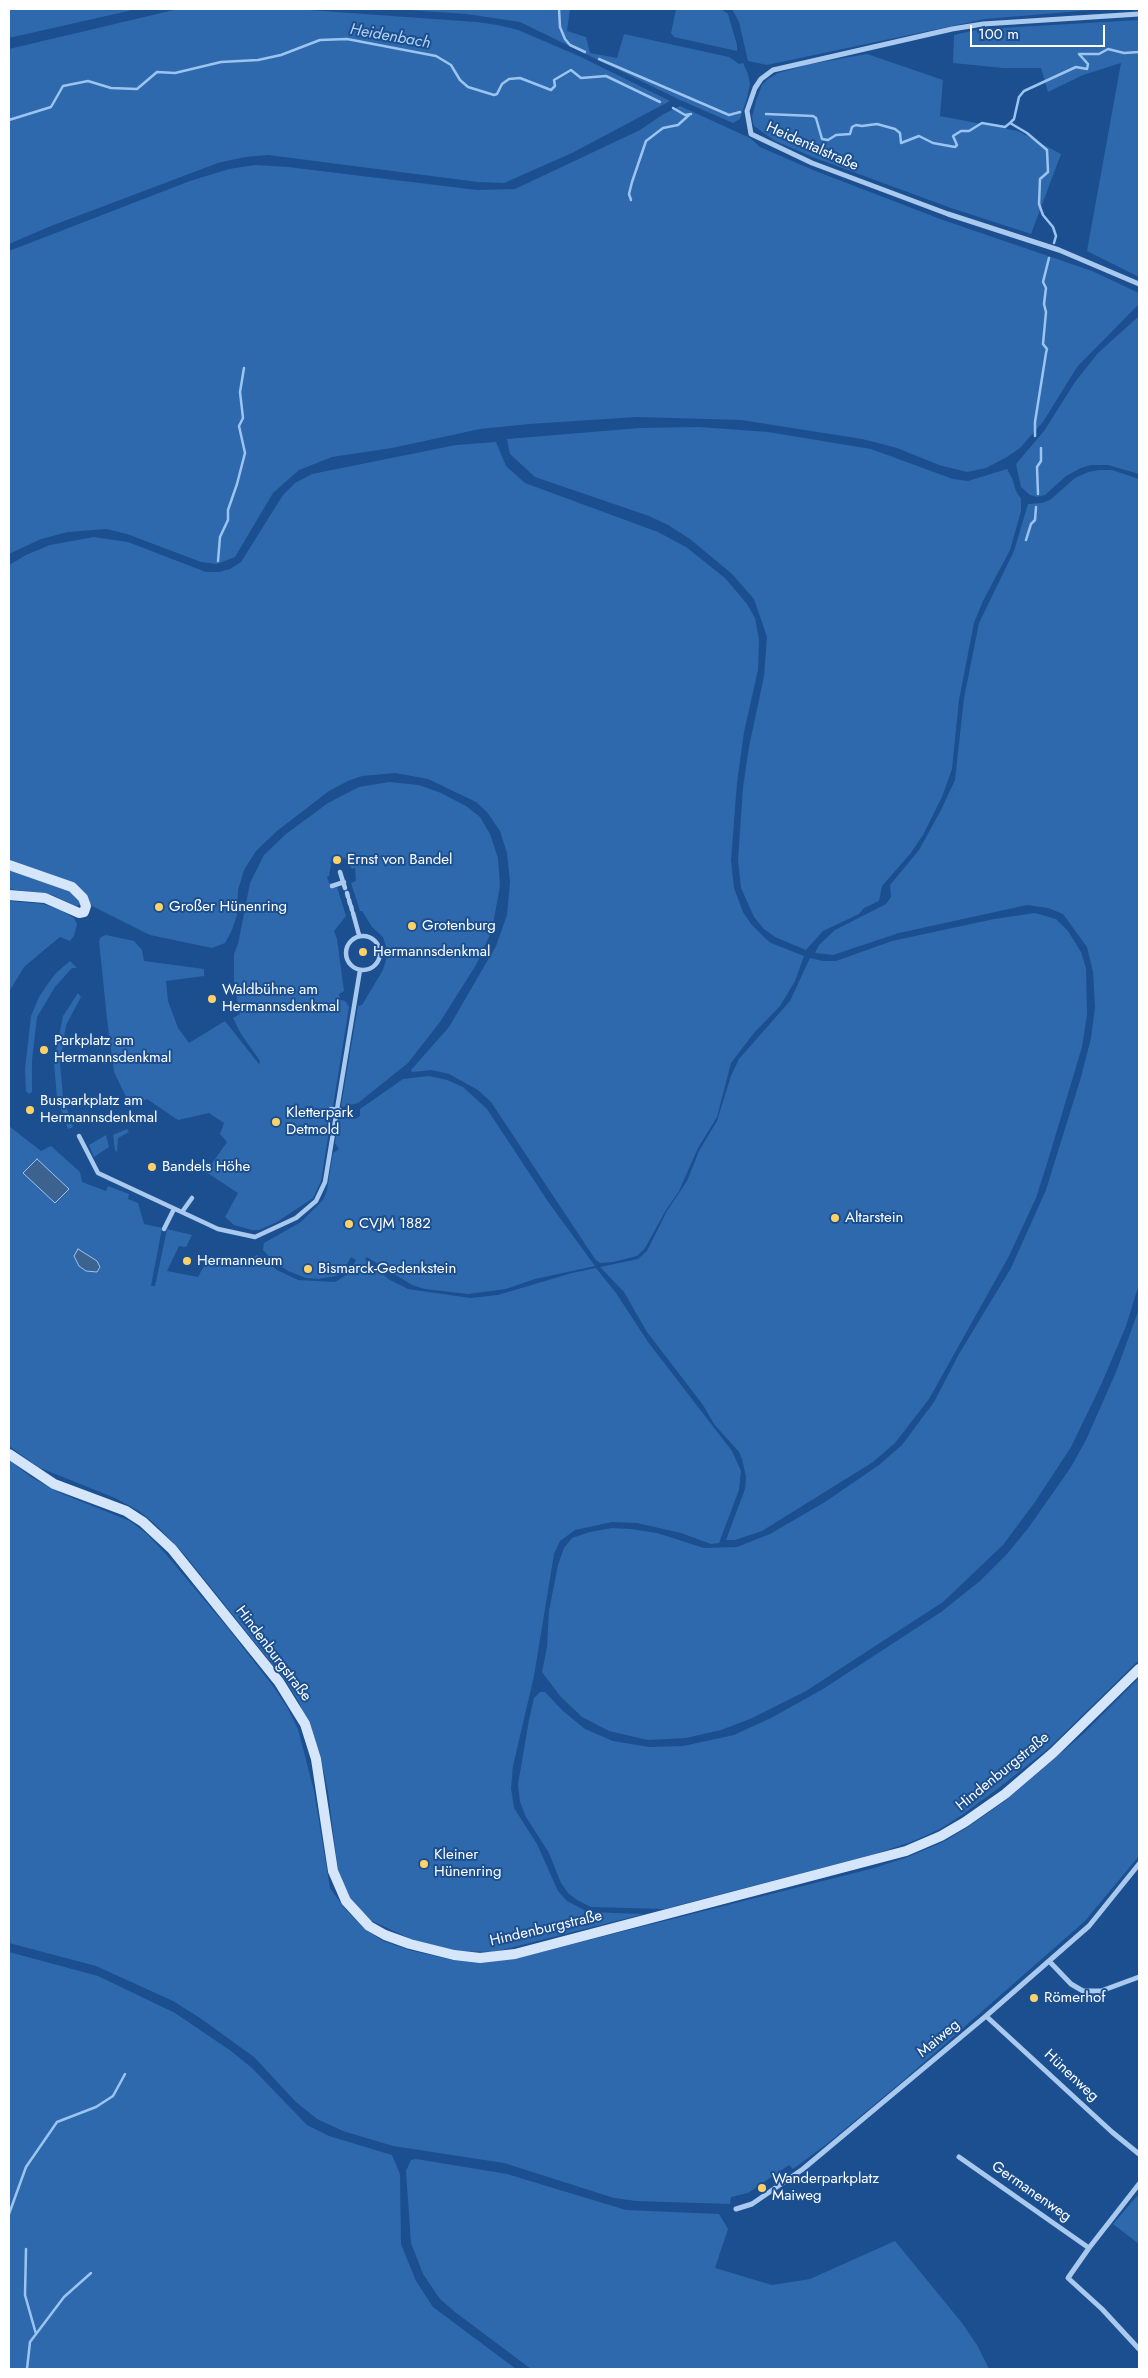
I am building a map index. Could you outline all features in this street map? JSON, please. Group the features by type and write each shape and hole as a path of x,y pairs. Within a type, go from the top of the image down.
{"main road":[{"path":"9,865 72,886 85,900 85,910 78,913 45,898 9,895"},
{"name":"Hindenburgstraße","path":"9,1454 54,1484 126,1511 144,1522 172,1549 279,1682 305,1724 316,1759 333,1872 346,1901 369,1926 385,1935 410,1944 454,1955 480,1958 515,1954 906,1851 941,1836 1005,1794 1053,1753 1139,1669"}],"street":[{"name":"Heidentalstraße","path":"1139,14 983,24 952,29 774,70 761,79 754,88 747,112 751,134 812,163 948,214 1059,250 1139,284"},
{"path":"340,872 359,935"},
{"path":"332,886 344,882"},
{"path":"359,935 370,937 379,944 380,956 374,964 360,970 349,960 346,951 350,941 359,935"},
{"path":"79,1136 98,1173 218,1229 255,1237 296,1218 318,1202 327,1182 345,1040 360,970"},
{"path":"182,1212 192,1198"},
{"path":"164,1229 174,1209"},
{"path":"255,1237 257,1244"},
{"name":"Maiweg","path":"736,2209 752,2204 803,2169 986,2016 1089,1926 1139,1864"},
{"path":"1049,1961 1070,1984 1083,1991 1101,1991 1139,1977"},
{"name":"Hünenweg","path":"986,2016 1112,2132 1139,2154"},
{"name":"Germanenweg","path":"959,2156 1088,2248"},
{"path":"1139,2184 1088,2248 1068,2278 1102,2309 1139,2349"}],"shaded area":[{"path":"9,9 137,9 9,38"},
{"path":"178,9 295,9 498,25 518,30 579,56 670,101 572,153 504,183 478,182 268,155 245,157 218,163 51,226 9,244 9,49"},
{"path":"393,9 570,9 567,31 586,37 590,53 617,58 624,34 729,57 739,64 743,63 748,74 750,84 747,98 740,119 733,123 680,100 520,22 467,14"},
{"path":"676,9 721,9 728,14 737,51 674,37 671,33"},
{"path":"732,9 1139,10 1092,10 985,19 767,65 748,61 739,22"},
{"path":"1139,20 1139,277 1087,251 1121,63 1083,75 1048,92 1041,68 1003,68 953,63 954,35 981,29"},
{"path":"867,54 943,80 940,116 1018,131 1061,154 1031,234 951,208 815,158 775,141 754,126 752,117 756,101 762,85 768,79 778,73 811,64"},
{"path":"680,106 750,138 760,147 813,170 943,220 1092,271 1139,293 1139,304 1077,367 1043,422 1020,448 986,468 967,472 939,465 897,448 862,439 741,420 637,417 529,424 480,429 392,448 332,457 299,470 273,493 235,557 217,564 201,562 127,534 106,529 68,532 41,539 9,554 9,251 190,181 229,169 255,165 288,167 477,190 515,189 640,130 662,115"},
{"path":"1139,316 1139,474 1108,465 1091,465 1066,476 1045,495 1037,497 1030,495 1021,487 1016,464 1044,431 1075,382 1098,353"},
{"path":"699,427 768,432 871,449 953,479 968,481 1007,469 1021,499 1021,511 1010,550 983,601 974,623 959,700 952,769 942,797 923,835 910,854 882,886 879,901 864,908 859,914 823,931 806,950 775,937 764,929 754,917 741,888 738,860 743,787 749,747 764,676 767,637 754,599 732,574 690,539 668,525 649,516 535,477 510,454 507,439 640,428"},
{"path":"496,442 506,466 525,483 658,532 686,547 725,578 747,604 755,618 759,640 758,670 744,732 737,783 731,860 734,888 743,912 751,924 766,939 771,943 804,956 795,981 780,1006 754,1033 731,1063 717,1117 698,1148 679,1191 645,1248 637,1256 613,1262 600,1263 595,1259 491,1102 478,1090 449,1074 432,1070 412,1072 411,1070 449,1027 496,946 507,915 510,882 507,853 500,831 487,812 476,802 428,779 395,773 362,776 329,791 277,831 256,851 244,870 238,890 237,915 232,930 225,943 212,948 150,935 92,906 86,895 72,883 9,860 9,565 26,555 50,545 94,537 128,542 206,572 219,572 230,569 241,562 283,495 295,483 312,474 456,445"},
{"path":"1112,470 1139,479 1139,1284 1126,1326 1101,1385 1071,1447 1035,1502 1003,1545 943,1602 806,1691 750,1719 721,1730 686,1738 648,1740 609,1731 582,1717 560,1696 542,1672 547,1647 549,1611 558,1565 564,1548 572,1538 612,1528 631,1529 657,1533 704,1548 737,1547 770,1534 825,1502 879,1465 902,1445 934,1402 959,1354 1011,1268 1046,1190 1081,1077 1091,1038 1095,1007 1093,972 1087,947 1063,914 1048,908 1027,905 899,933 833,955 815,953 819,945 835,930 886,904 891,897 890,885 919,850 941,810 955,780 964,698 979,623 1014,551 1028,504 1042,503 1050,500 1075,478 1088,472"},
{"path":"389,782 419,785 441,793 466,806 480,817 490,834 498,858 500,886 492,930 476,965 440,1022 408,1063 358,1103 343,1107 341,1106 358,1006 362,1005 383,970 388,953 383,937 372,927 362,911 360,911 351,883 356,881 355,868 352,869 344,857 343,860 338,857 338,860 335,858 333,863 329,862 331,864 329,876 327,877 333,888 337,887 346,916 334,931 337,939 344,991 339,994 340,999 338,999 345,1001 349,1007 321,1181 313,1198 277,1222 259,1230 234,1225 225,1217 238,1193 206,1172 227,1142 220,1134 224,1123 209,1113 178,1120 147,1099 131,1107 114,1072 99,941 101,937 106,935 134,941 142,950 144,961 204,969 204,976 166,981 168,1001 178,1028 189,1043 225,1021 259,1064 260,1061 241,1034 233,1018 240,1014 234,983 234,954 238,944 250,883 264,855 286,834 328,803 359,787"},
{"path":"9,869 69,890 79,898 80,905 76,906 52,895 9,889"},
{"path":"9,901 43,904 60,910 74,918 77,924 74,936 70,941 60,937 24,967 9,992"},
{"path":"1035,913 1056,919 1068,931 1081,952 1086,968 1087,1015 1082,1047 1036,1198 1009,1256 929,1399 895,1443 873,1462 762,1531 735,1540 726,1540 745,1489 746,1477 739,1452 714,1424 703,1405 647,1332 624,1292 600,1267 638,1259 647,1251 667,1211 687,1181 699,1151 717,1121 731,1076 739,1059 790,1001 810,958 836,961 892,941 994,919"},
{"path":"70,961 77,968 72,968 55,987 37,1017 32,1060 32,1092 29,1094 26,1091 25,1069 31,1016 39,997 47,985 56,973"},
{"path":"78,993 81,997 66,1025 60,1063 63,1097 73,1127 68,1129 57,1098 54,1062 63,1016"},
{"path":"429,1076 447,1080 463,1087 487,1109 549,1203 595,1266 535,1279 506,1289 468,1294 425,1289 412,1285 367,1257 365,1260 390,1280 408,1289 470,1298 498,1295 572,1273 596,1268 616,1293 648,1342 732,1451 741,1471 739,1490 719,1543 711,1544 681,1533 637,1523 612,1522 575,1530 560,1541 554,1554 534,1676 513,1766 511,1788 514,1808 537,1844 558,1891 567,1901 588,1912 644,1914 494,1952 454,1951 411,1939 372,1921 359,1911 349,1898 338,1870 328,1792 320,1754 299,1702 285,1680 184,1554 155,1524 139,1511 115,1498 38,1467 9,1446 9,1126 41,1151 51,1146 80,1172 82,1182 106,1191 108,1186 129,1194 128,1199 138,1203 144,1224 162,1228 151,1286 155,1286 167,1229 192,1235 186,1247 179,1246 167,1271 198,1277 208,1259 248,1260 257,1255 277,1270 298,1280 335,1282 348,1274 356,1260 351,1257 344,1270 336,1276 319,1279 306,1278 288,1271 273,1261 263,1250 264,1243 301,1222 323,1200 327,1190 333,1153 339,1149 335,1143 339,1116 352,1113 355,1119 360,1116 360,1109 403,1079"},
{"path":"127,1129 129,1132 118,1138 117,1152 113,1135"},
{"path":"106,1135 109,1147 94,1157 89,1145"},
{"path":"37,1159 69,1189 55,1203 23,1173"},
{"path":"78,1249 97,1261 100,1267 97,1272 86,1271 79,1266 74,1256"},
{"path":"1139,1309 1139,1660 1049,1748 962,1815 940,1829 911,1842 875,1854 664,1909 591,1907 568,1893 561,1883 549,1853 526,1817 520,1802 518,1784 534,1698 540,1692 545,1692 563,1711 585,1729 613,1741 649,1747 683,1746 734,1735 771,1718 823,1689 941,1612 980,1581 1007,1554 1029,1527 1071,1467 1086,1440 1116,1372"},
{"path":"9,1460 31,1477 60,1493 130,1521 147,1534 227,1627 273,1686 287,1707 298,1729 314,1791 330,1888 345,1909 366,1930 383,1941 409,1950 452,1960 479,1963 518,1958 874,1868 908,1857 943,1842 1006,1800 1082,1735 1139,1678 1139,1856 1085,1921 905,2079 828,2143 793,2169 789,2165 748,2193 731,2197 730,2204 636,2201 614,2198 504,2163 393,2146 343,2131 317,2119 296,2102 254,2057 173,2001 96,1966 9,1943"},
{"path":"9,1952 98,1976 175,2013 231,2051 252,2068 307,2125 329,2136 392,2155 400,2174 401,2244 416,2281 433,2307 516,2369 9,2369"},
{"path":"416,2159 507,2174 626,2210 719,2214 728,2229 715,2268 772,2285 810,2279 895,2241 962,2323 977,2345 989,2369 531,2369 440,2299 423,2274 411,2243 406,2171 411,2160"},
{"path":"1137,2196 1139,2197 1139,2244 1113,2224"}],"waterway":[{"path":"559,9 560,27 565,39 570,45 585,52"},
{"name":"Heidenbach","path":"9,120 51,107 63,86 88,81 111,88 137,89 157,72 175,73 221,62 258,60 281,55 320,40 347,39 436,56 451,65 460,80 468,87 494,95 497,94 502,84 509,79 520,78 551,90 555,86 554,80 571,70 581,78 606,76 660,102"},
{"name":"Heidenbach","path":"766,114 813,116 816,118 822,139 828,140 836,135 850,134 852,127 856,125 877,124 895,129 900,133 901,143 919,136 933,143 955,147 957,145 953,136 961,131 969,131 982,123 1005,127 1010,123 1014,119 1019,97 1024,91 1076,67 1087,69 1088,64 1079,54 1099,54 1108,49 1124,53 1139,52"},
{"path":"599,59 729,115 740,112"},
{"name":"Heidenbach","path":"673,108 685,115 691,114"},
{"path":"631,200 629,194 632,182 646,141 663,128 678,125 689,115"},
{"path":"1010,123 1027,133 1047,150 1048,172 1040,179 1039,204 1043,215 1053,227 1056,236 1054,243"},
{"path":"1035,436 1035,422 1047,349 1043,344 1046,312 1044,304 1046,288 1043,282 1049,258"},
{"path":"218,561 220,537 228,520 228,510 245,453 239,426 243,418 240,392 244,368"},
{"path":"1038,494 1037,467 1041,461 1041,448"},
{"path":"1026,540 1031,524 1035,520 1036,507"},
{"path":"9,2214 26,2167 57,2122 96,2107 113,2096 125,2074"},
{"path":"26,2249 25,2295 36,2334"},
{"path":"27,2369 30,2342 64,2297 91,2273"}],"place":[{"name":"Ernst von Bandel","path":"337,860"},
{"name":"Großer Hünenring","path":"159,907"},
{"name":"Grotenburg","path":"412,926"},
{"name":"Hermannsdenkmal","path":"363,952"},
{"name":"Waldbühne am Hermannsdenkmal","path":"212,999"},
{"name":"Parkplatz am Hermannsdenkmal","path":"44,1050"},
{"name":"Busparkplatz am Hermannsdenkmal","path":"30,1110"},
{"name":"Kletterpark Detmold","path":"276,1122"},
{"name":"Bandels Höhe","path":"152,1167"},
{"name":"Altarstein","path":"835,1218"},
{"name":"CVJM 1882","path":"349,1224"},
{"name":"Hermanneum","path":"187,1261"},
{"name":"Bismarck-Gedenkstein","path":"308,1269"},
{"name":"Kleiner Hünenring","path":"424,1864"},
{"name":"Römerhof","path":"1034,1998"},
{"name":"Wanderparkplatz Maiweg","path":"762,2188"}]}
